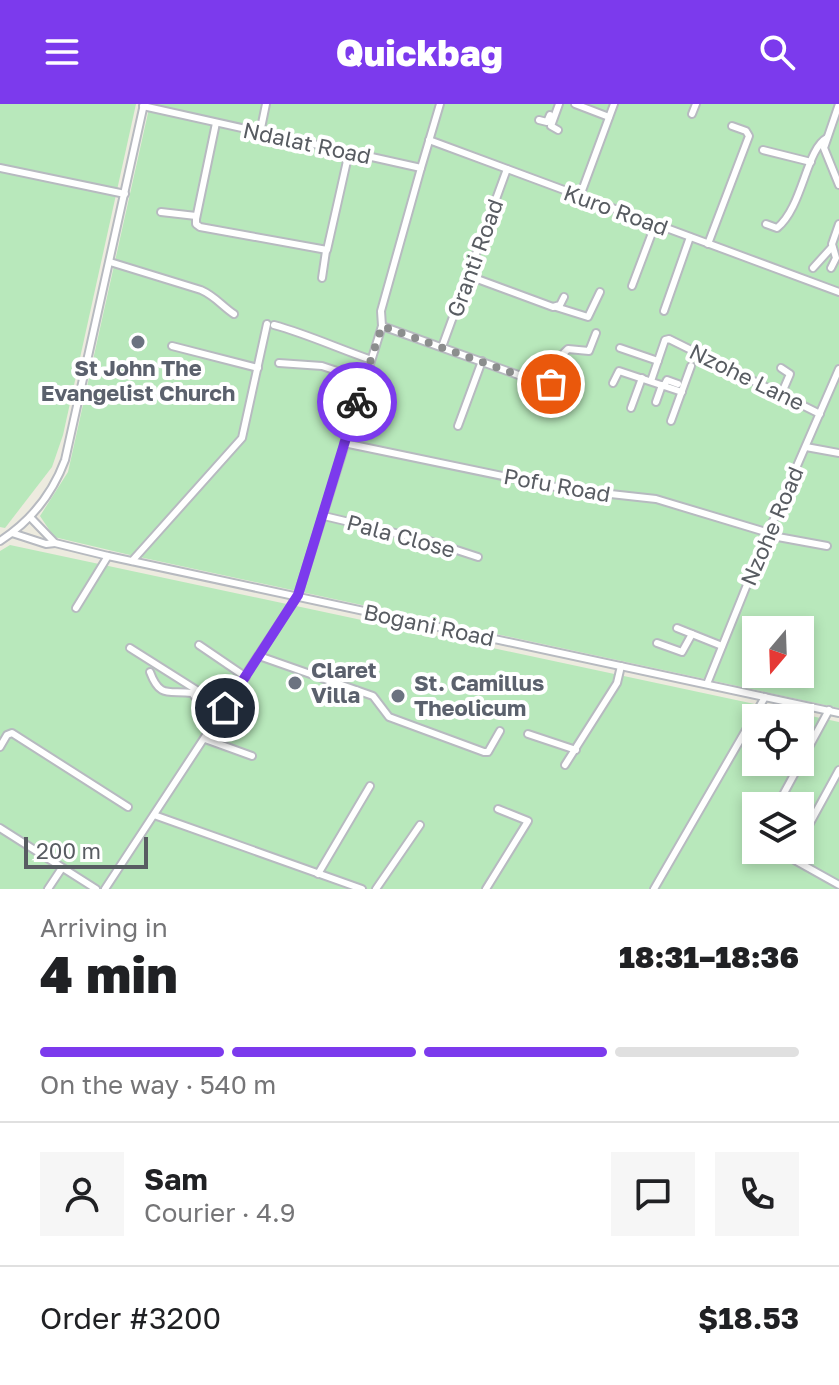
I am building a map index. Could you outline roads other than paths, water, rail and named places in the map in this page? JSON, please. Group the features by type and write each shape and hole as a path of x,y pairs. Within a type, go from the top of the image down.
{"street":[{"path":"260,133 266,104"},
{"path":"105,889 298,595 369,359 382,326 381,311 440,104"},
{"path":"539,120 547,122 557,104"},
{"path":"557,104 551,126 558,130"},
{"path":"575,104 609,117"},
{"path":"580,196 614,104"},
{"path":"692,114 696,104"},
{"path":"839,104 825,151 839,185"},
{"path":"0,541 30,517 52,490 68,452 144,105"},
{"name":"Ndalat Road","path":"144,105 260,133 422,166"},
{"path":"216,123 196,224 326,251"},
{"path":"708,244 749,136 746,131 732,126"},
{"path":"766,224 777,228 792,210 820,143 827,138"},
{"name":"Kuro Road","path":"429,140 839,292"},
{"path":"763,150 811,162"},
{"path":"322,278 349,152"},
{"path":"0,168 125,194"},
{"name":"Granti Road","path":"442,347 507,169"},
{"path":"161,212 196,216"},
{"path":"813,268 832,247 839,224"},
{"path":"632,286 655,225"},
{"path":"664,311 690,237"},
{"path":"831,268 836,258 832,247"},
{"path":"110,262 201,290 215,296 220,305 234,314"},
{"path":"469,276 586,318 591,314 600,292"},
{"path":"556,307 564,297"},
{"path":"132,561 240,441 270,325 307,334 369,359"},
{"path":"382,326 549,386 554,381 563,353 568,349 589,351 596,333"},
{"name":"Nzohe Lane","path":"661,352 665,340 673,341 820,414"},
{"path":"172,346 258,368"},
{"path":"620,348 658,361"},
{"path":"650,348 661,352 651,381"},
{"path":"458,426 482,361"},
{"path":"279,363 322,366 346,374 339,406 325,412"},
{"path":"671,421 691,366"},
{"path":"781,368 790,374 781,395"},
{"name":"Nzohe Road","path":"707,684 839,369"},
{"path":"613,383 617,371 682,392"},
{"path":"630,406 640,378"},
{"path":"656,402 667,380 678,384"},
{"path":"330,390 358,398"},
{"name":"Pofu Road","path":"344,443 565,489 656,499 768,534 827,546"},
{"path":"806,447 839,453"},
{"name":"Pala Close","path":"324,516 429,541 478,557"},
{"path":"30,517 55,543"},
{"name":"Bogani Road","path":"12,533 46,544 55,543 839,713"},
{"path":"76,608 108,556"},
{"path":"677,628 722,646"},
{"path":"657,643 682,652 692,634"},
{"path":"199,645 246,677"},
{"path":"130,648 225,708"},
{"path":"259,656 373,696 389,717 484,752 488,752 500,731"},
{"path":"565,765 617,683 621,666"},
{"path":"150,672 162,691 192,693 206,711 219,718"},
{"path":"654,889 765,697"},
{"path":"785,792 829,710"},
{"path":"0,747 7,735 12,733 128,807"},
{"path":"528,734 576,750"},
{"path":"205,739 252,756"},
{"path":"814,816 839,770"},
{"path":"318,874 370,786"},
{"path":"486,889 528,821 498,809"},
{"path":"154,815 362,889"},
{"path":"376,889 420,825"},
{"path":"0,828 96,889"},
{"path":"801,864 839,885"},
{"path":"48,889 62,868"}],"place":[{"name":"St John The Evangelist Church","path":"138,342"},
{"name":"Claret Villa","path":"295,683"},
{"name":"St. Camillus Theolicum","path":"398,696"}]}
